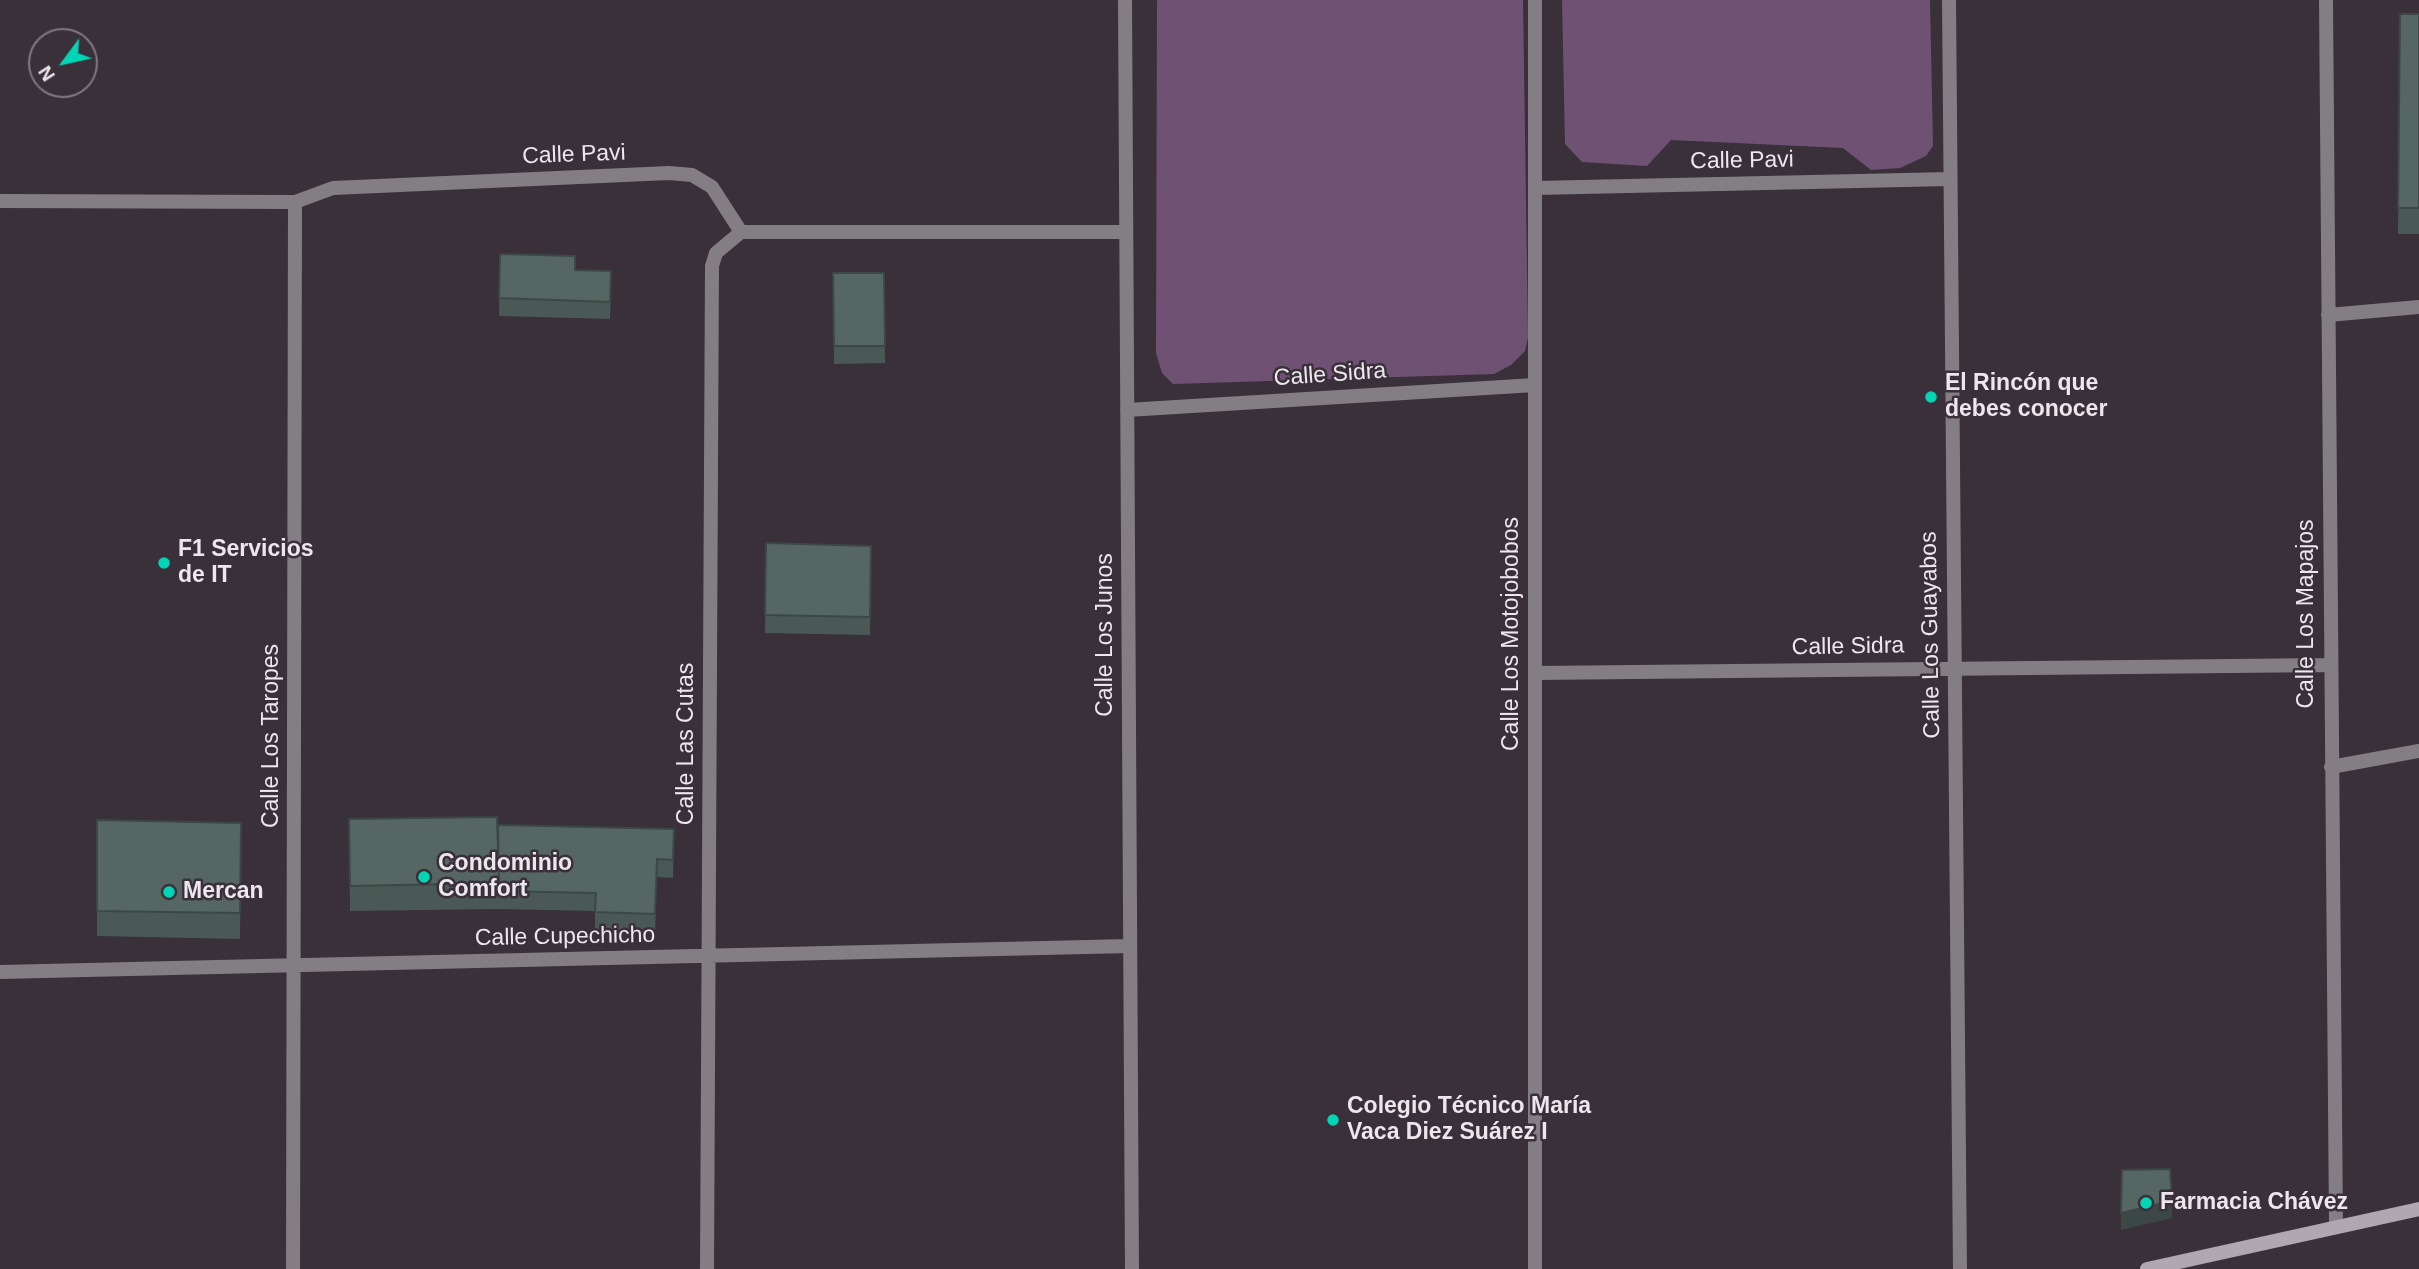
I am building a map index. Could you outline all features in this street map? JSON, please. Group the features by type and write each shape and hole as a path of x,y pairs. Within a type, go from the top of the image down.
{"main road":[{"path":"2147,1269 2419,1209"}],"street":[{"name":"Calle Los Junos","path":"1125,0 1132,1269"},
{"name":"Calle Los Motojobobos","path":"1535,0 1535,1269"},
{"name":"Calle Los Guayabos","path":"1949,0 1960,1269"},
{"name":"Calle Los Mapajos","path":"2326,0 2336,1227"},
{"name":"Calle Pavi","path":"0,201 295,202 333,188 669,173 692,175 712,187 741,232"},
{"name":"Calle Pavi","path":"1535,188 1950,179"},
{"name":"Calle Los Taropes","path":"293,1269 295,202"},
{"path":"741,232 1126,232"},
{"name":"Calle Las Cutas","path":"708,1269 712,266 716,253 741,232"},
{"path":"2328,315 2419,307"},
{"name":"Calle Sidra","path":"1128,410 1535,385"},
{"name":"Calle Sidra","path":"1535,673 2330,665"},
{"path":"2331,767 2419,751"},
{"name":"Calle Cupechicho","path":"0,972 1130,946"}],"shaded area":[{"path":"1157,0 1523,0 1528,337 1525,351 1511,365 1494,374 1173,384 1162,373 1156,353"},
{"path":"1562,0 1930,0 1933,146 1926,156 1900,168 1871,170 1843,148 1671,140 1647,166 1582,162 1565,144"}],"building":[{"path":"2400,14 2419,14 2419,208 2398,208"},
{"path":"500,254 575,256 575,270 611,271 610,302 499,298"},
{"path":"833,273 884,273 885,346 834,346"},
{"path":"766,543 871,546 870,617 765,615"},
{"name":"Condominio Comfort","path":"497,817 499,883 350,886 349,819"},
{"name":"Mercan","path":"97,820 241,823 240,913 97,911"},
{"path":"498,825 674,829 673,860 657,859 655,914 595,912 596,893 499,891"},
{"path":"2170,1169 2172,1201 2121,1213 2122,1170"}],"place":[{"name":"El Rincón que debes conocer","path":"1931,397"},
{"name":"F1 Servicios de IT","path":"164,563"},
{"name":"Condominio Comfort","path":"424,877"},
{"name":"Mercan","path":"169,892"},
{"name":"Colegio Técnico María Vaca Diez Suárez I","path":"1333,1120"},
{"name":"Farmacia Chávez","path":"2146,1203"}]}
